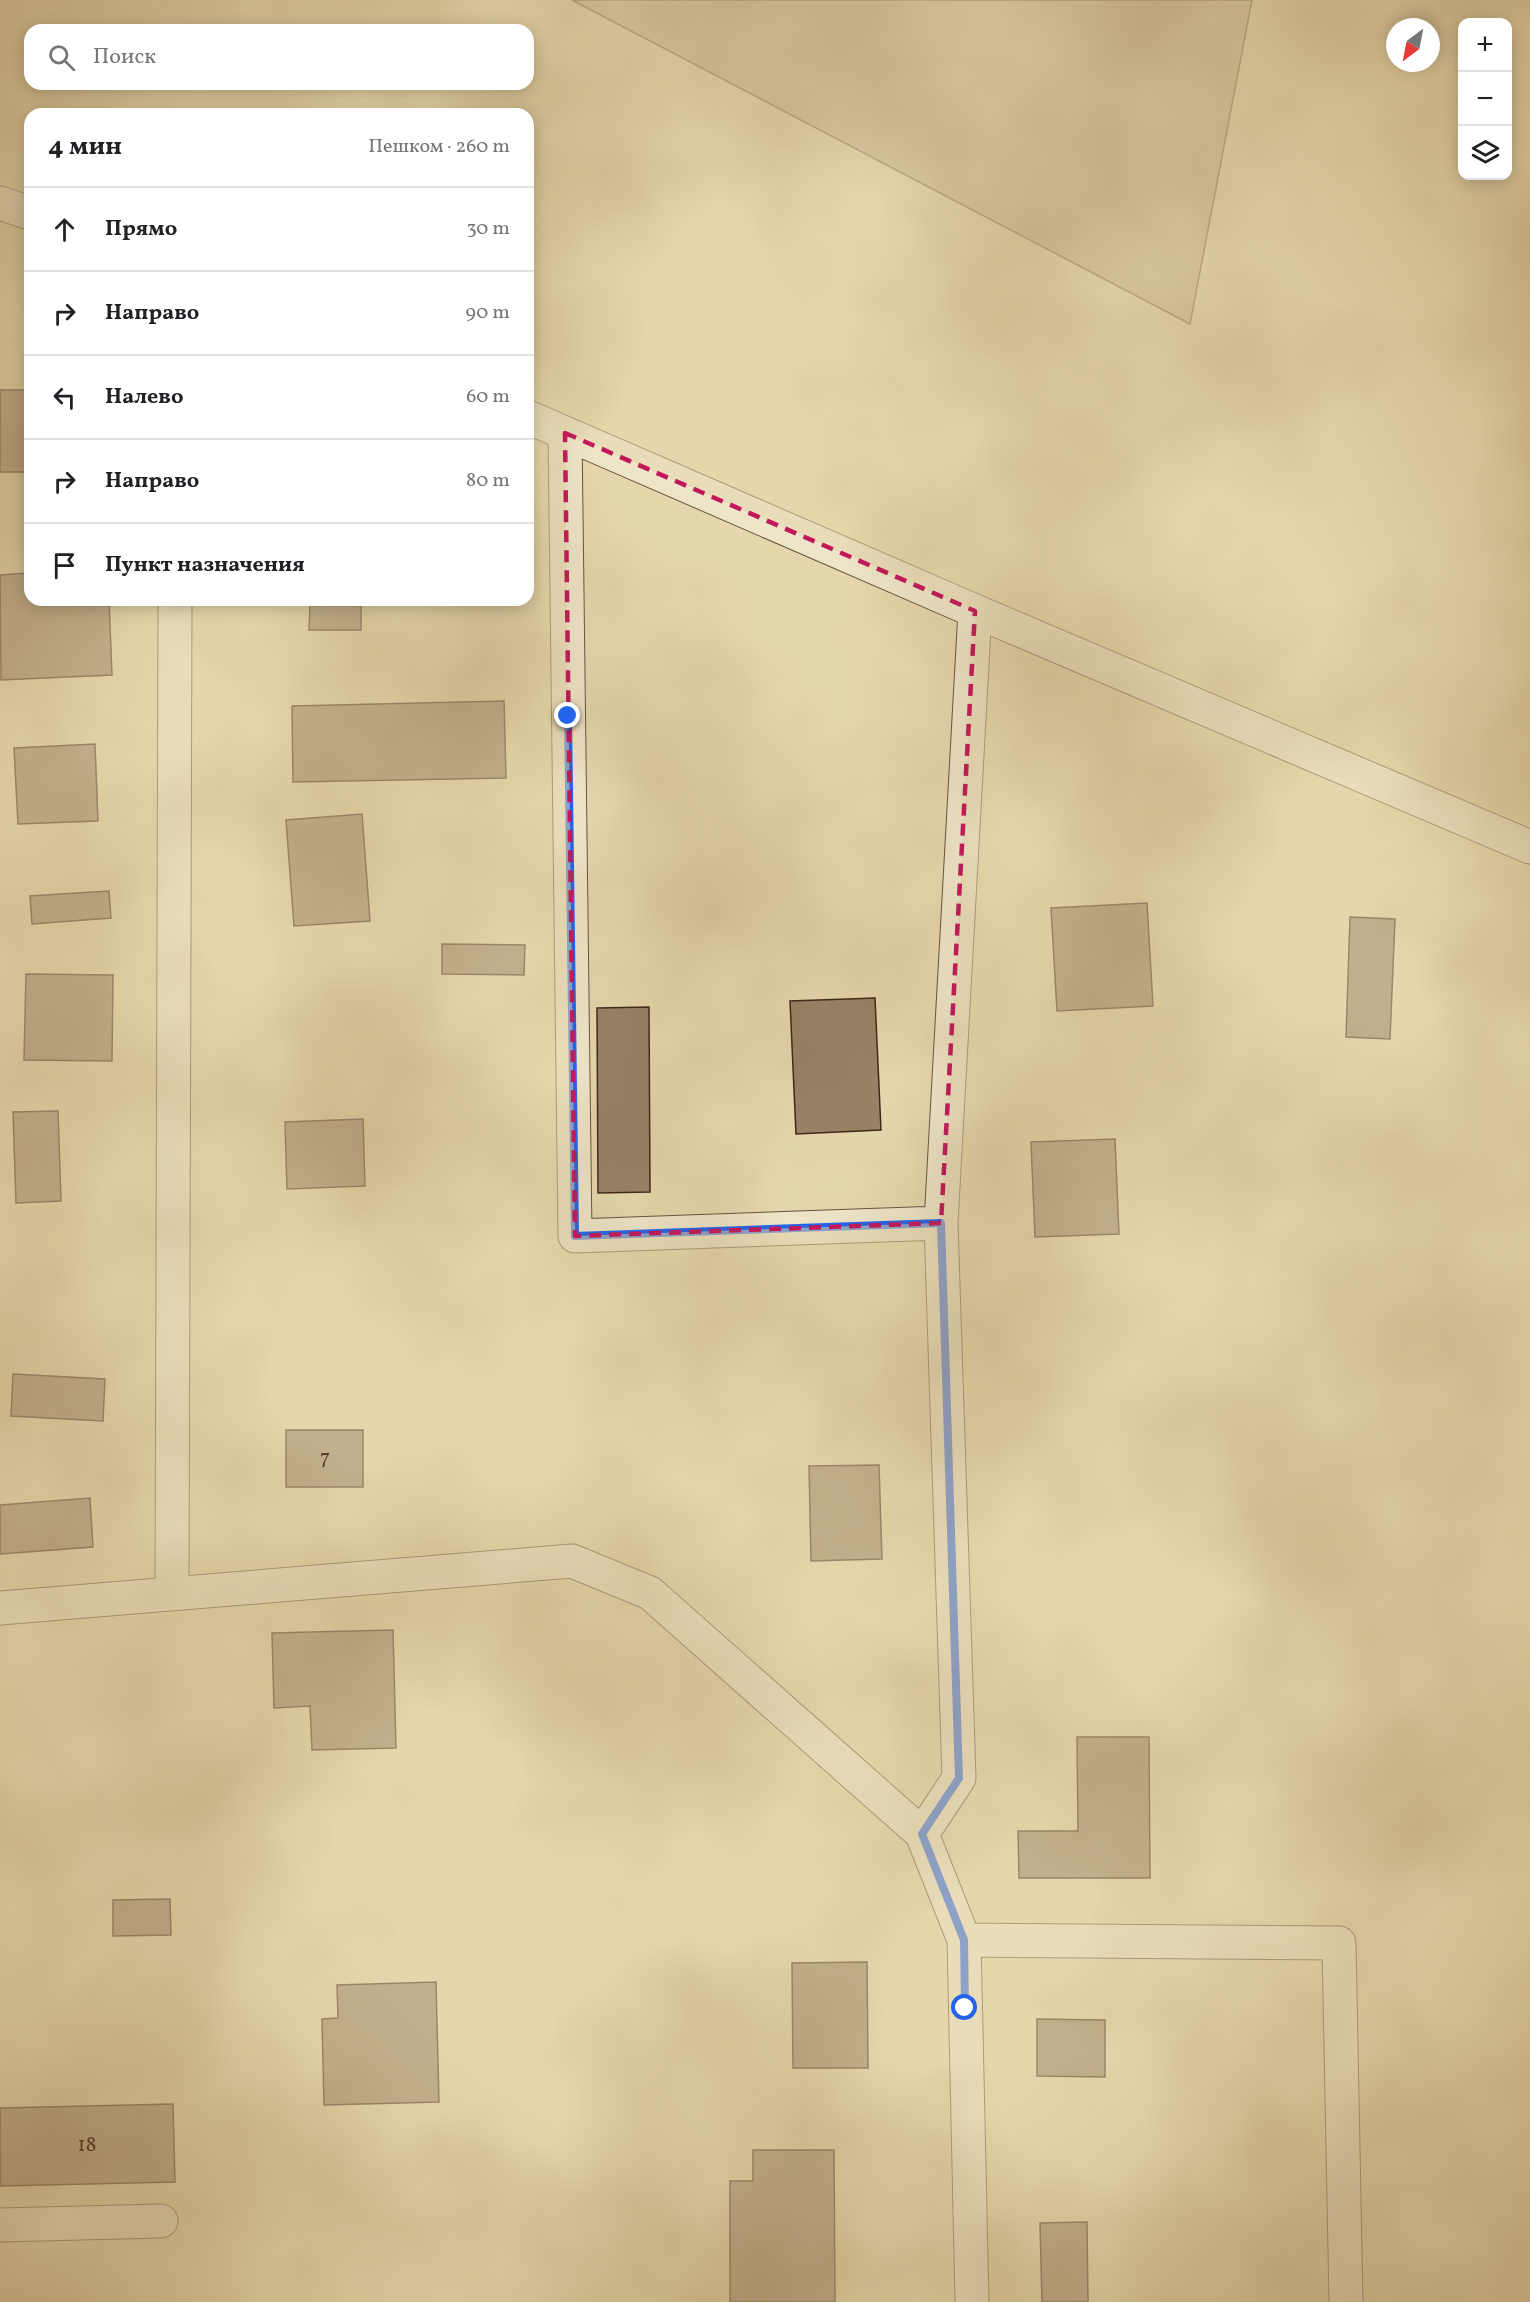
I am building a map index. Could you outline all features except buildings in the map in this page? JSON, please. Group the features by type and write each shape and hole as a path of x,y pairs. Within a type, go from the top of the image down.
{"street":[{"path":"0,203 24,211"},
{"path":"534,420 975,611 1530,847"},
{"path":"565,433 575,1236 941,1223"},
{"path":"172,1593 175,606"},
{"path":"922,1834 959,1778 941,1223 975,611"},
{"path":"0,1608 572,1561 650,1593 922,1834 964,1940 972,2302"},
{"path":"964,1940 1339,1943 1346,2302"},
{"path":"0,2225 161,2221"}],"highlighted area":[{"path":"565,433 975,611 941,1223 575,1236"}],"shaded area":[{"path":"572,0 1252,0 1190,324"}],"route":[{"path":"568,716 575,1236 941,1223 959,1778 922,1834 964,1940 965,2008"}]}
